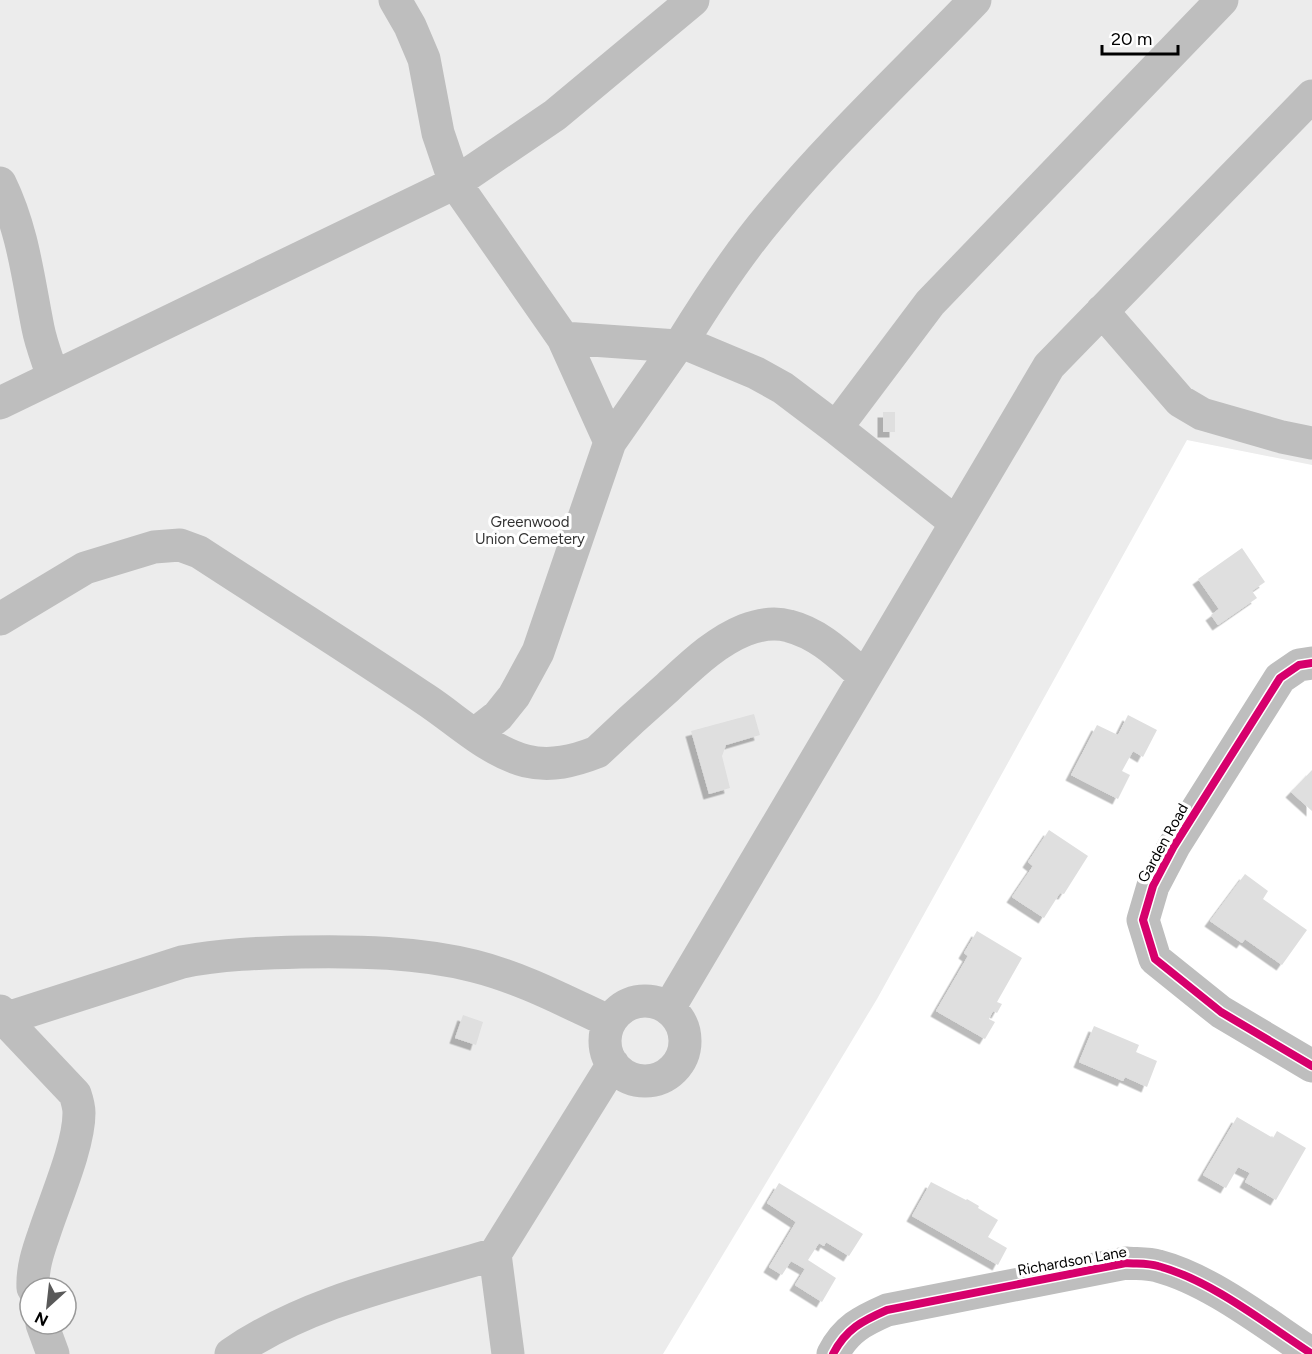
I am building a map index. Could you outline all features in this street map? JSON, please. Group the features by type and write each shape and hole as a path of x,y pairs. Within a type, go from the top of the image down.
{"street":[{"path":"395,0 410,26 424,59 438,133 455,183 563,338 610,442"},
{"path":"0,403 455,183 555,116 693,0"},
{"path":"476,734 498,716 514,696 538,652 610,442 680,344 739,255 789,193 975,0"},
{"path":"836,428 930,303 1222,0"},
{"path":"669,1008 1049,366 1312,96"},
{"path":"0,183 17,224 27,261 38,330 53,377"},
{"path":"1102,311 1180,401 1202,414 1282,437 1312,443"},
{"path":"563,338 680,344 765,378 783,388 836,428 955,522"},
{"path":"0,619 85,568 154,547 180,545 199,552 426,699 496,748 526,761 554,764 597,752 704,655 744,630 765,625 787,625 808,632 825,643 864,676"},
{"name":"Garden Road","path":"1312,663 1299,664 1280,678 1174,846 1153,886 1143,920 1155,959 1221,1012 1312,1066"},
{"path":"33,1276 38,1253 74,1144 79,1109 75,1094 1,1017 182,962 208,957 258,953 346,951 406,955 473,966 537,988 610,1022"},
{"path":"643,1000 656,1002 669,1008 679,1017 685,1030 685,1050 676,1068 666,1076 654,1081 640,1081 617,1070 605,1047 605,1034 618,1011 629,1004 643,1000"},
{"path":"508,1354 495,1254 613,1064"},
{"path":"231,1354 270,1330 314,1310 495,1254"},
{"name":"Richardson Lane","path":"833,1354 838,1344 858,1323 887,1310 1126,1263 1156,1266 1187,1276 1237,1305 1312,1354"},
{"path":"46,1336 53,1354"}],"green space":[{"name":"Greenwood Union Cemetery","path":"0,0 1312,0 1312,465 1187,440 877,999 663,1354 0,1354"}],"building":[{"path":"883,412 895,412 895,432 883,432"},
{"path":"1242,548 1265,582 1252,591 1257,598 1218,625 1211,615 1219,609 1198,579"},
{"path":"754,714 760,735 726,745 722,756 730,788 709,794 691,731"},
{"path":"1128,715 1157,730 1143,757 1133,751 1122,771 1130,775 1118,799 1071,775 1097,725 1118,735"},
{"path":"1312,770 1312,811 1291,792"},
{"path":"1049,830 1088,856 1064,894 1060,893 1044,918 1012,897 1033,866 1028,862"},
{"path":"1245,874 1268,891 1263,899 1307,930 1282,965 1245,939 1242,943 1210,921"},
{"path":"977,931 1022,958 997,1002 1002,1004 997,1013 993,1011 989,1019 995,1022 985,1039 936,1011 968,956 964,953"},
{"path":"463,1015 483,1022 476,1045 455,1038"},
{"path":"1094,1026 1139,1045 1136,1052 1157,1061 1147,1087 1125,1077 1123,1081 1079,1062"},
{"path":"1237,1117 1273,1138 1277,1131 1306,1148 1276,1200 1245,1182 1250,1173 1238,1167 1226,1188 1203,1175"},
{"path":"931,1182 967,1199 998,1220 988,1237 1007,1248 998,1265 912,1216"},
{"path":"779,1183 863,1234 849,1256 826,1242 824,1246 819,1243 808,1260 836,1278 822,1302 795,1285 805,1269 791,1261 782,1275 769,1267 796,1222 767,1203"}],"cycle path":[{"path":"1312,663 1299,665 1280,678 1174,846 1153,886 1143,920 1155,959 1221,1012 1312,1066"},
{"path":"833,1354 849,1332 887,1310 1126,1263 1158,1266 1198,1281 1238,1304 1312,1354"}]}
